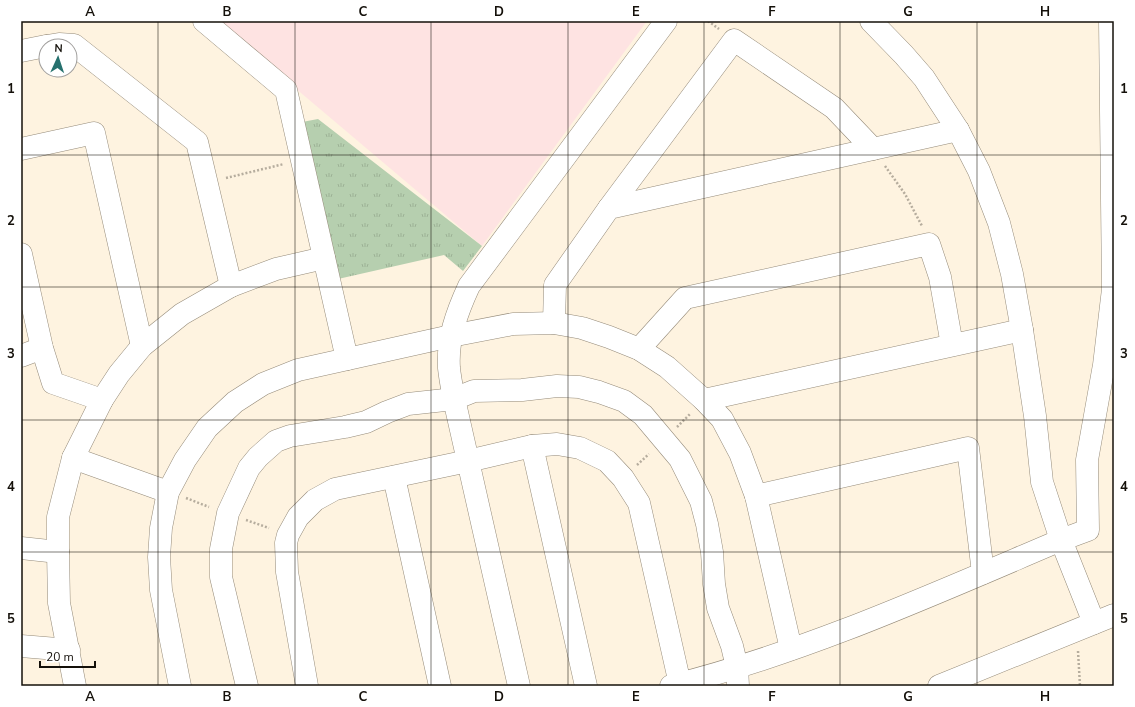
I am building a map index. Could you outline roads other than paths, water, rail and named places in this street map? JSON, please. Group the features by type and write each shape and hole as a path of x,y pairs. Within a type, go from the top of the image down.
{"street":[{"path":"204,21 286,90 347,359"},
{"path":"519,686 454,399 449,367 451,336 459,309 469,286 666,21"},
{"path":"871,21 924,78 958,130 979,171 999,223 1012,274 1022,330 1035,416 1042,482 1062,540 1094,623"},
{"path":"307,686 287,572 286,543 288,535 298,517 315,500 335,489 532,446 557,444 580,448 607,461 622,478 640,503 676,685 738,677 791,649 872,620 1088,530 1087,460 1104,365 1113,289 1110,21"},
{"path":"554,323 555,285 609,208 734,40 834,108 873,149"},
{"path":"78,47 197,142 231,286"},
{"path":"21,51 38,48"},
{"path":"609,208 958,130"},
{"path":"21,149 94,133 142,346"},
{"path":"639,349 685,298 929,244 940,277 952,345"},
{"path":"21,254 42,348 53,383 102,400"},
{"path":"75,686 59,603 58,517 73,458 102,400 119,374 142,346 182,314 231,286 276,269 324,258"},
{"path":"180,686 161,590 159,557 161,528 168,492 185,460 207,428 236,402 264,384 298,370 451,336 513,324 554,323 582,328 639,349 667,367 704,400 722,420 740,453 756,496 791,649"},
{"path":"704,400 1022,330"},
{"path":"21,356 42,348"},
{"path":"247,686 222,577 221,549 228,513 249,468 258,457 276,441 290,436 366,422 408,404 454,399 474,391 522,390 557,386 580,387 624,401 643,415 680,459 701,501 712,552 714,584 718,608 732,646 738,677"},
{"path":"532,446 586,686"},
{"path":"756,496 968,448 983,573"},
{"path":"73,458 168,492"},
{"path":"394,477 440,686"},
{"path":"21,548 58,552"},
{"path":"939,686 1114,615"},
{"path":"21,646 69,650"}]}
